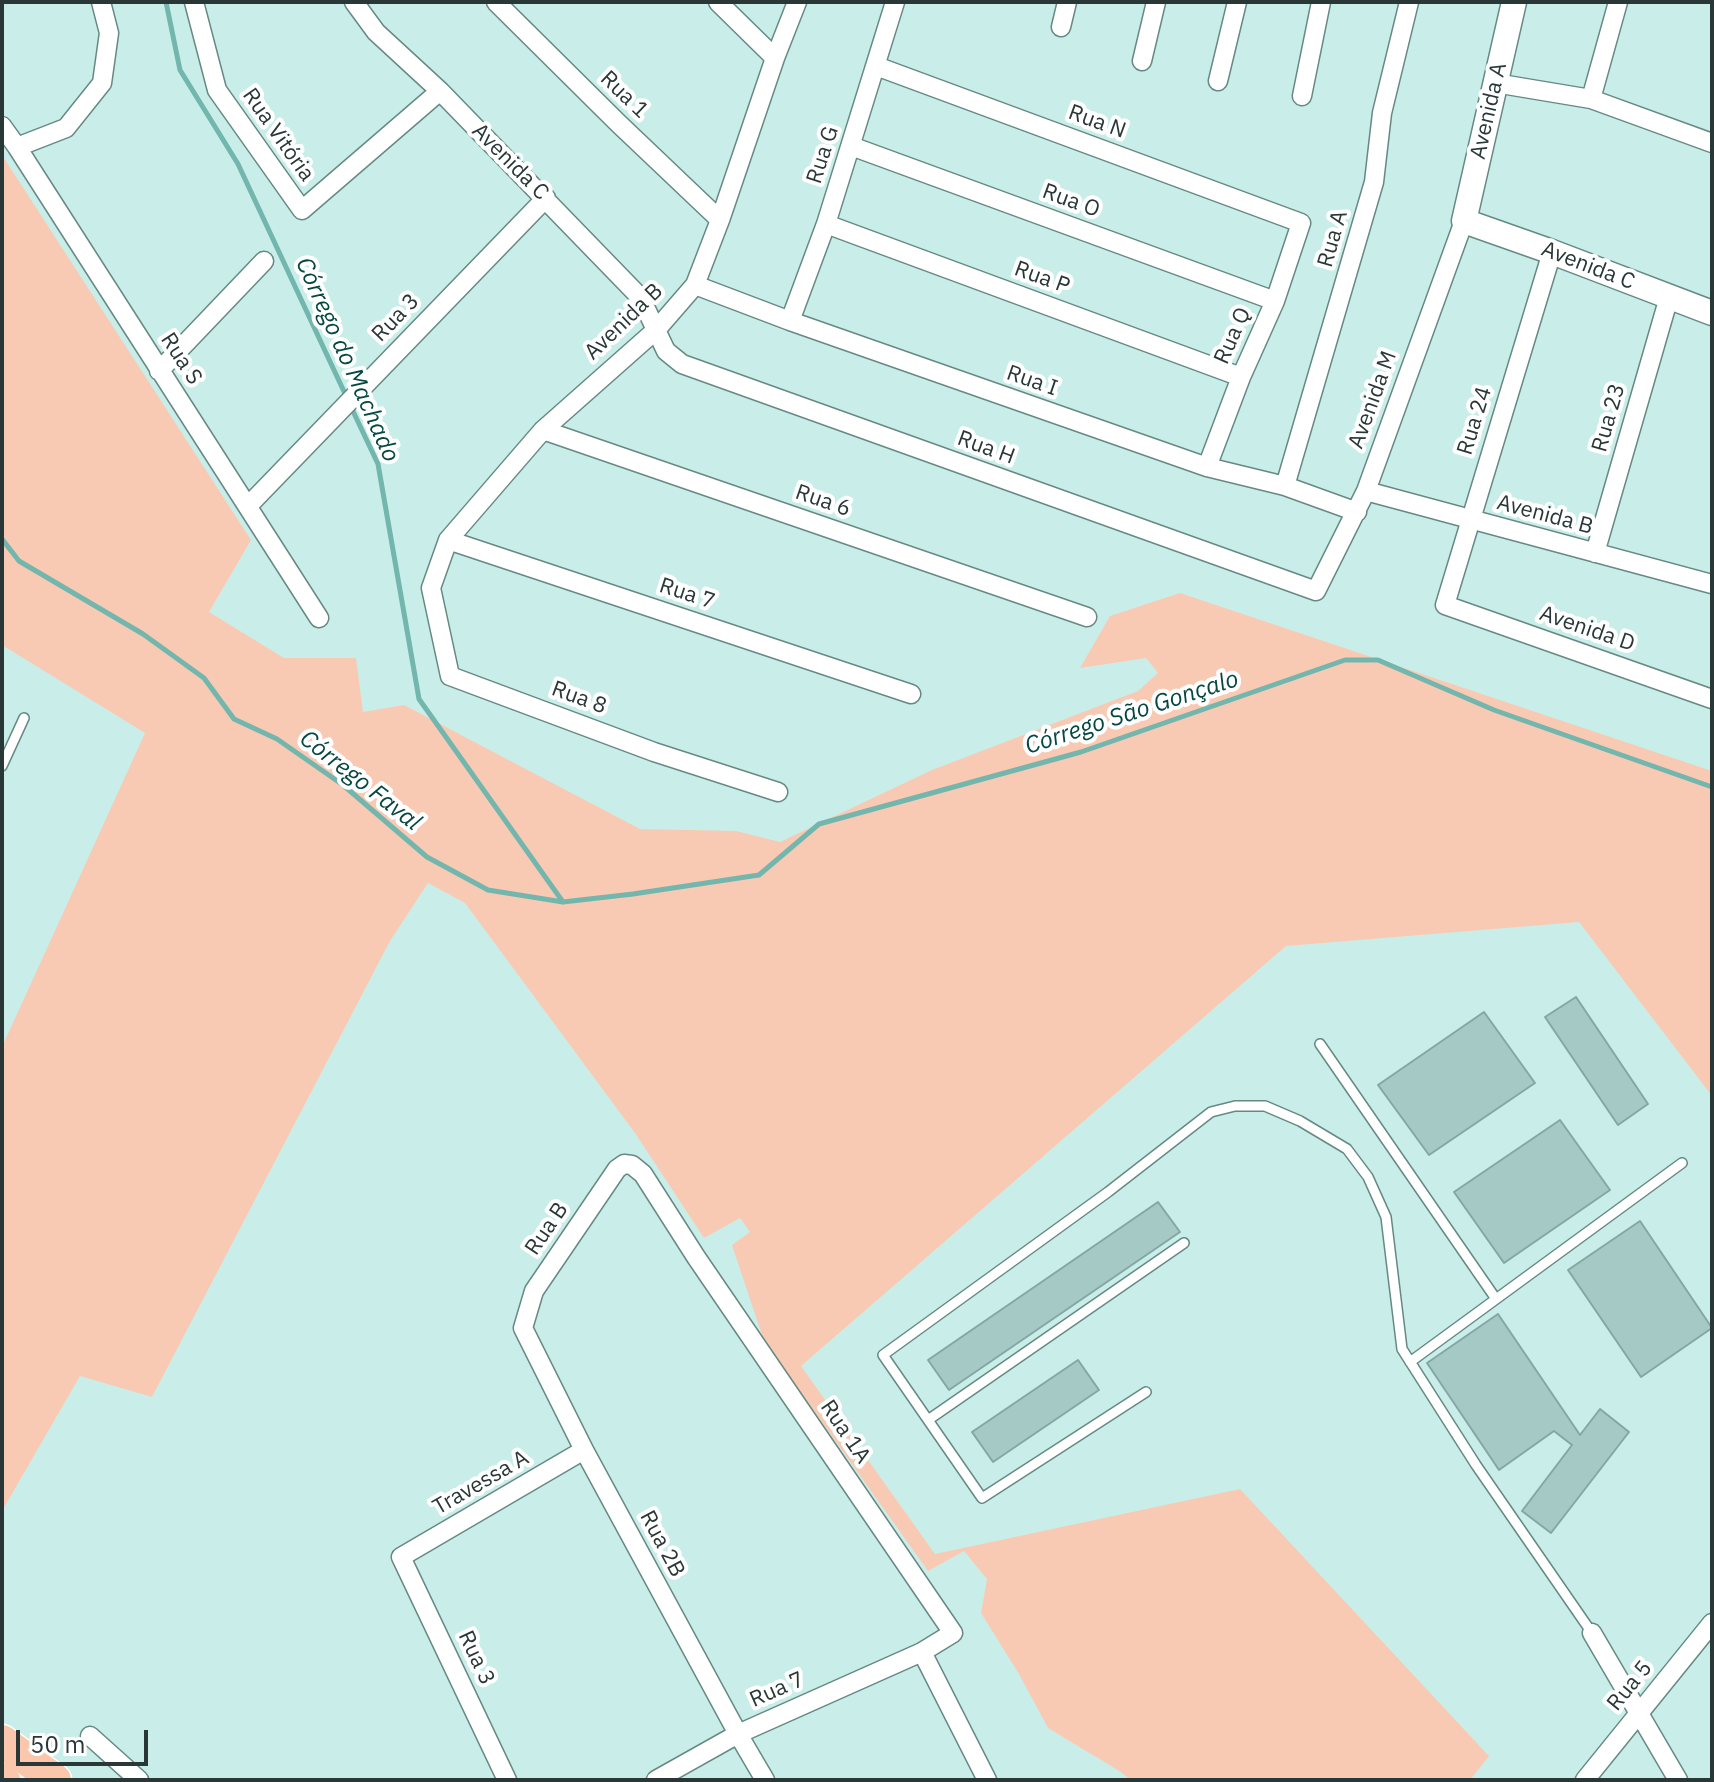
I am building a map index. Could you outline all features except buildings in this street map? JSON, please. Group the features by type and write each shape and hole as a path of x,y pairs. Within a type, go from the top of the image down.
{"highway":[{"path":"2,1741 55,1780"}],"street":[{"path":"17,147 66,128 102,83 109,33 101,2"},
{"name":"Rua Vitória","path":"194,2 217,90 302,210 440,91"},
{"name":"Avenida C","path":"354,2 376,32 440,91 636,293 656,330"},
{"name":"Rua 1","path":"496,2 720,220"},
{"path":"718,2 775,58"},
{"name":"Avenida B","path":"431,588 448,540 543,430 656,330 695,285 797,2"},
{"name":"Rua G","path":"790,321 826,224 895,2"},
{"path":"1061,27 1067,2"},
{"path":"1142,61 1156,2"},
{"path":"1218,81 1237,2"},
{"path":"1302,96 1321,2"},
{"name":"Rua A","path":"1285,486 1374,182 1382,113 1409,2"},
{"name":"Avenida A","path":"1464,221 1514,2"},
{"path":"1591,99 1618,2"},
{"name":"Rua N","path":"876,66 1301,223"},
{"path":"1495,83 1591,99 1712,143"},
{"name":"Rua S","path":"2,126 319,618"},
{"name":"Rua O","path":"851,146 1275,301"},
{"name":"Rua 3","path":"248,506 546,198"},
{"name":"Avenida C","path":"1464,221 1712,313"},
{"name":"Avenida M","path":"1316,591 1366,491 1464,221"},
{"name":"Rua Q","path":"1207,467 1241,377 1275,301 1301,223"},
{"name":"Rua P","path":"826,224 1241,377"},
{"name":"Rua 24","path":"1445,605 1552,252"},
{"path":"159,371 264,261"},
{"name":"Rua I","path":"695,285 1207,467 1285,486 1357,512"},
{"name":"Rua 23","path":"1595,553 1669,297"},
{"name":"Rua H","path":"656,330 666,351 682,364 1316,591"},
{"name":"Rua 6","path":"543,430 1087,617"},
{"name":"Avenida B","path":"1366,491 1712,584"},
{"name":"Rua 7","path":"448,540 911,694"},
{"name":"Rua 8","path":"431,588 450,676 654,752 778,792"},
{"name":"Avenida D","path":"1445,605 1712,699"},
{"name":"Rua 1A","path":"624,1164 632,1165 643,1174 696,1257 953,1633"},
{"name":"Rua B","path":"523,1328 534,1291 617,1169 624,1164"},
{"name":"Rua 2B","path":"523,1328 584,1450 765,1780"},
{"name":"Travessa A","path":"401,1557 584,1450"},
{"name":"Rua 3","path":"401,1557 507,1780"},
{"name":"Rua 7","path":"656,1780 738,1734 922,1652 953,1633"},
{"path":"1592,1633 1678,1780"},
{"name":"Rua 5","path":"1585,1780 1639,1712 1708,1634"},
{"path":"922,1652 987,1780"},
{"path":"90,1736 139,1780"}],"lane":[{"path":"2,766 24,718"},
{"path":"1320,1044 1496,1299"},
{"path":"1146,1392 982,1498 883,1355 1108,1192 1211,1112 1235,1106 1265,1106 1300,1121 1347,1149 1368,1177 1386,1217 1402,1349 1476,1465 1592,1633"},
{"path":"1410,1362 1682,1163"},
{"path":"928,1420 1184,1243"}],"shaded area":[{"path":"2,155 251,540 209,612 284,658 356,658 363,712 404,705 640,829 736,831 780,842 932,770 1138,691 1158,673 1146,658 1080,668 1110,616 1180,593 1712,771 1712,1096 1579,922 1286,946 801,1366 935,1554 1240,1489 1489,1756 1470,1780 1130,1780 1048,1728 981,1613 987,1579 964,1551 928,1571 764,1341 732,1245 750,1232 740,1218 704,1238 635,1133 465,903 428,883 390,941 152,1397 80,1376 2,1511 2,1047 145,733 2,645"}],"waterway":[{"name":"Córrego do Machado","path":"166,2 180,70 238,164 347,398"},
{"name":"Córrego do Machado","path":"351,407 378,464 419,699 563,902"},
{"name":"Córrego São Gonçalo","path":"2,539 19,561 143,634 204,678 234,719 277,739 343,785 427,857 488,890 563,902 759,875 819,824 1081,752 1345,660 1378,660 1494,710 1712,787"}],"water label":[{"name":"Córrego Faval","path":"360,781"}]}
